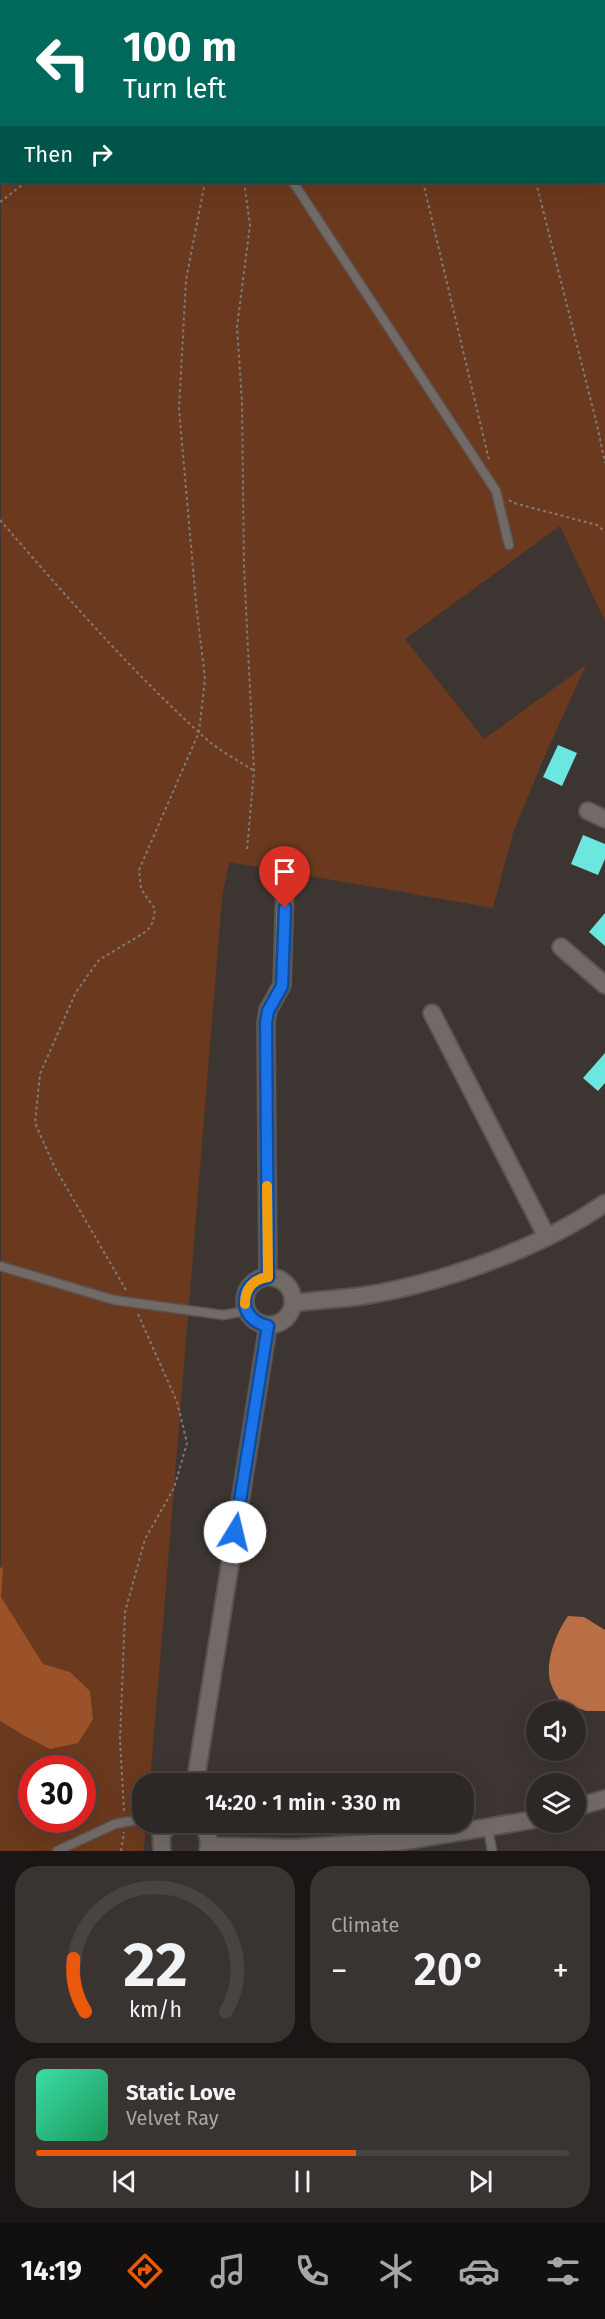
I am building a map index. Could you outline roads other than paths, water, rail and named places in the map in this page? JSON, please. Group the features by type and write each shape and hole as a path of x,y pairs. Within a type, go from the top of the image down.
{"street":[{"path":"588,811 605,819"},
{"path":"268,1277 266,1023 268,1011 282,986 285,886"},
{"path":"561,947 605,985"},
{"path":"432,1013 547,1237"},
{"path":"294,1303 362,1296 425,1283 547,1237 605,1203"},
{"path":"268,1277 287,1284 294,1303 286,1320 268,1326 255,1322 247,1311 245,1298 250,1286 261,1278 268,1277"},
{"path":"197,1773 268,1326"},
{"path":"586,1805 605,1799"},
{"path":"206,1833 208,1849 334,1848 405,1841 526,1821"},
{"path":"162,1833 162,1851"}],"lane":[{"path":"294,183 496,491 509,545"},
{"path":"0,1266 114,1300 223,1315 247,1311"},
{"path":"57,1851 115,1824 132,1821"},
{"path":"488,1827 492,1851"}]}
